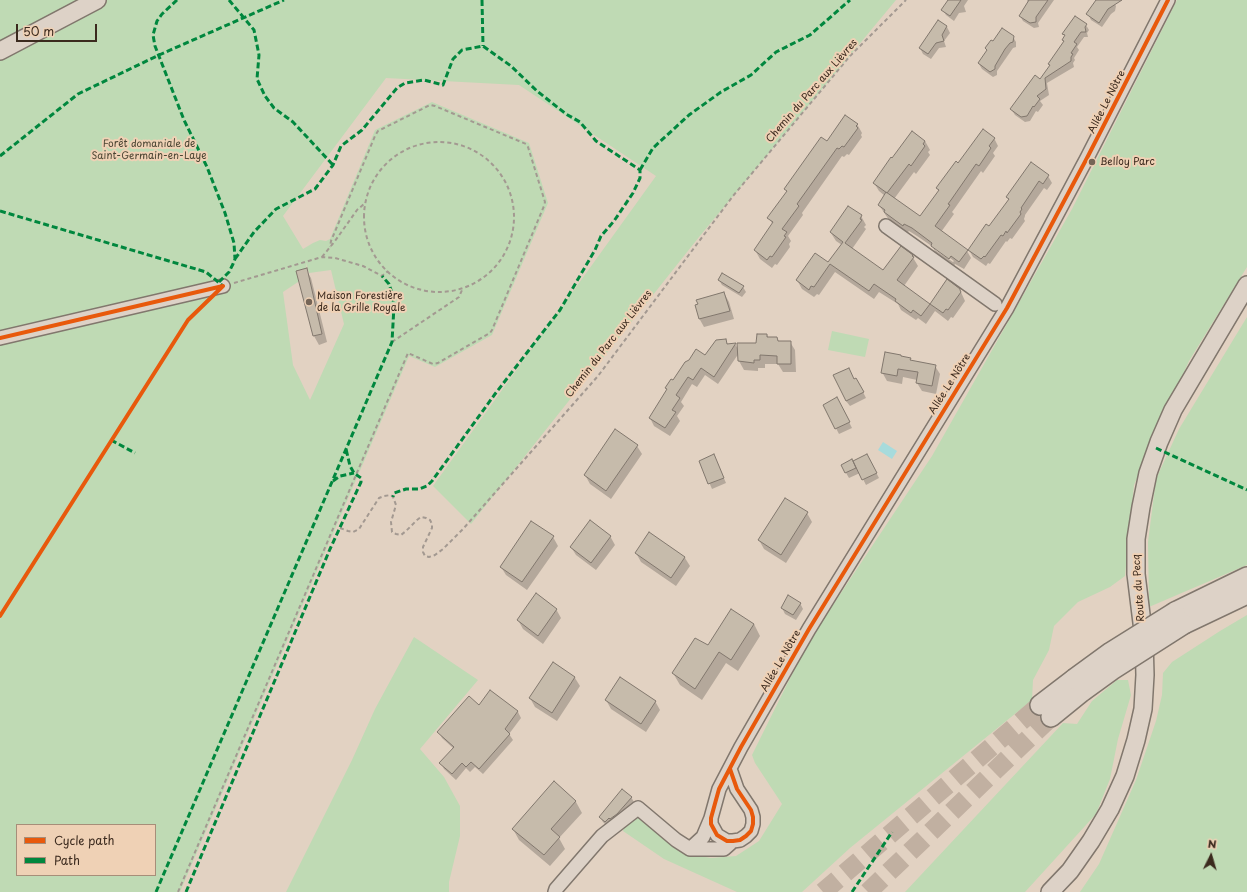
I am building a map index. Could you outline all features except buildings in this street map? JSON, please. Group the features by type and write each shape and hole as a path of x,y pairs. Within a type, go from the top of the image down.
{"highway":[{"path":"1046,711 1078,685 1111,652 1148,628 1182,609 1247,577"},
{"path":"1078,685 1112,670 1184,624 1247,594"}],"main road":[{"path":"0,51 97,0"},
{"name":"Route du Pecq","path":"1050,892 1070,871 1091,841 1110,809 1125,776 1136,740 1143,709 1145,675 1144,639 1136,574 1136,539 1148,473 1159,442 1174,410 1247,285"}],"street":[{"name":"Allée Le Nôtre","path":"690,849 703,837 711,818 719,789 741,747 809,629 1007,308 1087,158 1168,0"},
{"path":"886,226 995,304"},
{"path":"0,338 223,286"},
{"path":"555,892 602,836 638,808 676,840 690,849 724,849 733,842 746,836 751,831 753,817 737,789 730,769"},
{"path":"711,818 711,824 717,835 727,841 733,842"}],"path":[{"path":"178,892 408,353 433,364 438,363 490,333 492,330 545,202 528,147 526,144 430,105 378,131 331,241 330,247"},
{"path":"452,143 466,147 482,155 502,178 513,208 514,225 510,244 488,275 463,289 445,291 424,290 404,283 388,271 377,258 371,246 367,231 364,204 370,188 386,164 396,156 408,148 422,144 452,143"},
{"path":"322,256 357,210 364,204"},
{"path":"223,286 322,256 363,266 382,276 388,271"},
{"path":"392,342 459,297 463,289"}],"green space":[{"name":"Forêt domaniale de Saint-Germain-en-Laye","path":"0,0 896,0 699,237 471,524 433,486 656,176 519,85 386,78 283,216 303,249 320,240 326,241 330,239 375,130 432,102 529,143 548,203 492,335 435,367 409,356 180,892 0,892","holes":["306,263 309,273 331,270 344,324 310,400 293,365 283,292 307,276"]},
{"path":"1177,0 1247,0 1247,267 1189,361 1134,485 1125,576 1110,587 1078,602 1054,626 1049,650 1033,680 1032,700 850,848 802,892 737,892 664,859 623,831 625,825 638,818 682,853 711,858 736,856 759,841 782,804 755,763 752,755 807,644 932,456 1072,209"},
{"path":"1247,317 1247,565 1149,607 1148,542 1156,479 1179,429"},
{"path":"832,331 869,339 865,357 828,350"},
{"path":"1247,615 1247,892 1080,892 1099,864 1136,780 1156,721 1162,695 1163,673 1172,662"},
{"path":"414,637 478,680 420,749 444,777 460,806 460,836 449,882 449,892 286,892 352,760 375,709"},
{"path":"1117,680 1128,680 1131,695 1118,739 1110,779 1096,814 1025,892 905,892 1063,723 1077,724 1092,701"}],"water":[{"path":"883,442 897,451 892,459 878,450"}],"tunnel":[{"path":"823,892 1040,705"},
{"path":"868,892 1051,717"}],"marked path":[{"path":"177,0 162,14 157,21 153,35 155,46 184,120 207,167 225,213 234,243 235,259 229,272 219,282"},
{"path":"229,0 254,30 259,55 257,79 265,96 274,108 293,122 333,165"},
{"path":"0,156 78,94 159,55 284,0"},
{"path":"482,0 483,46"},
{"path":"640,170 653,148 689,115 721,92 751,75 776,52 810,35 850,0"},
{"path":"235,259 254,232 276,209 315,189 333,165 341,146 362,130 397,88 405,83 424,80 443,85 453,59 462,50 483,46 511,66 537,91 566,114 580,122 596,141 640,170 640,178 633,193 614,221 601,236 595,250 560,310 495,394 432,481 427,486 419,489 406,489 394,493 393,497"},
{"path":"0,211 206,272 223,286"},
{"path":"156,892 392,342 394,306 389,284 382,276"},
{"path":"111,440 135,453"},
{"path":"1156,448 1247,490"},
{"path":"186,892 330,549 361,482 361,478 354,473 350,466 346,449"},
{"path":"333,481 340,476 354,473"},
{"path":"852,892 892,832"}],"cycle path":[{"path":"730,769 737,789 751,810 753,817 751,831 740,840 733,841 727,841 717,835 711,824 711,818 719,789 741,747 809,629 1007,308 1087,158 1168,0"},
{"path":"0,338 223,286"},
{"path":"0,616 188,320 223,286"}],"place":[{"name":"Belloy Parc","path":"1092,162"},
{"name":"Maison Forestière de la Grille Royale","path":"309,302"}]}
